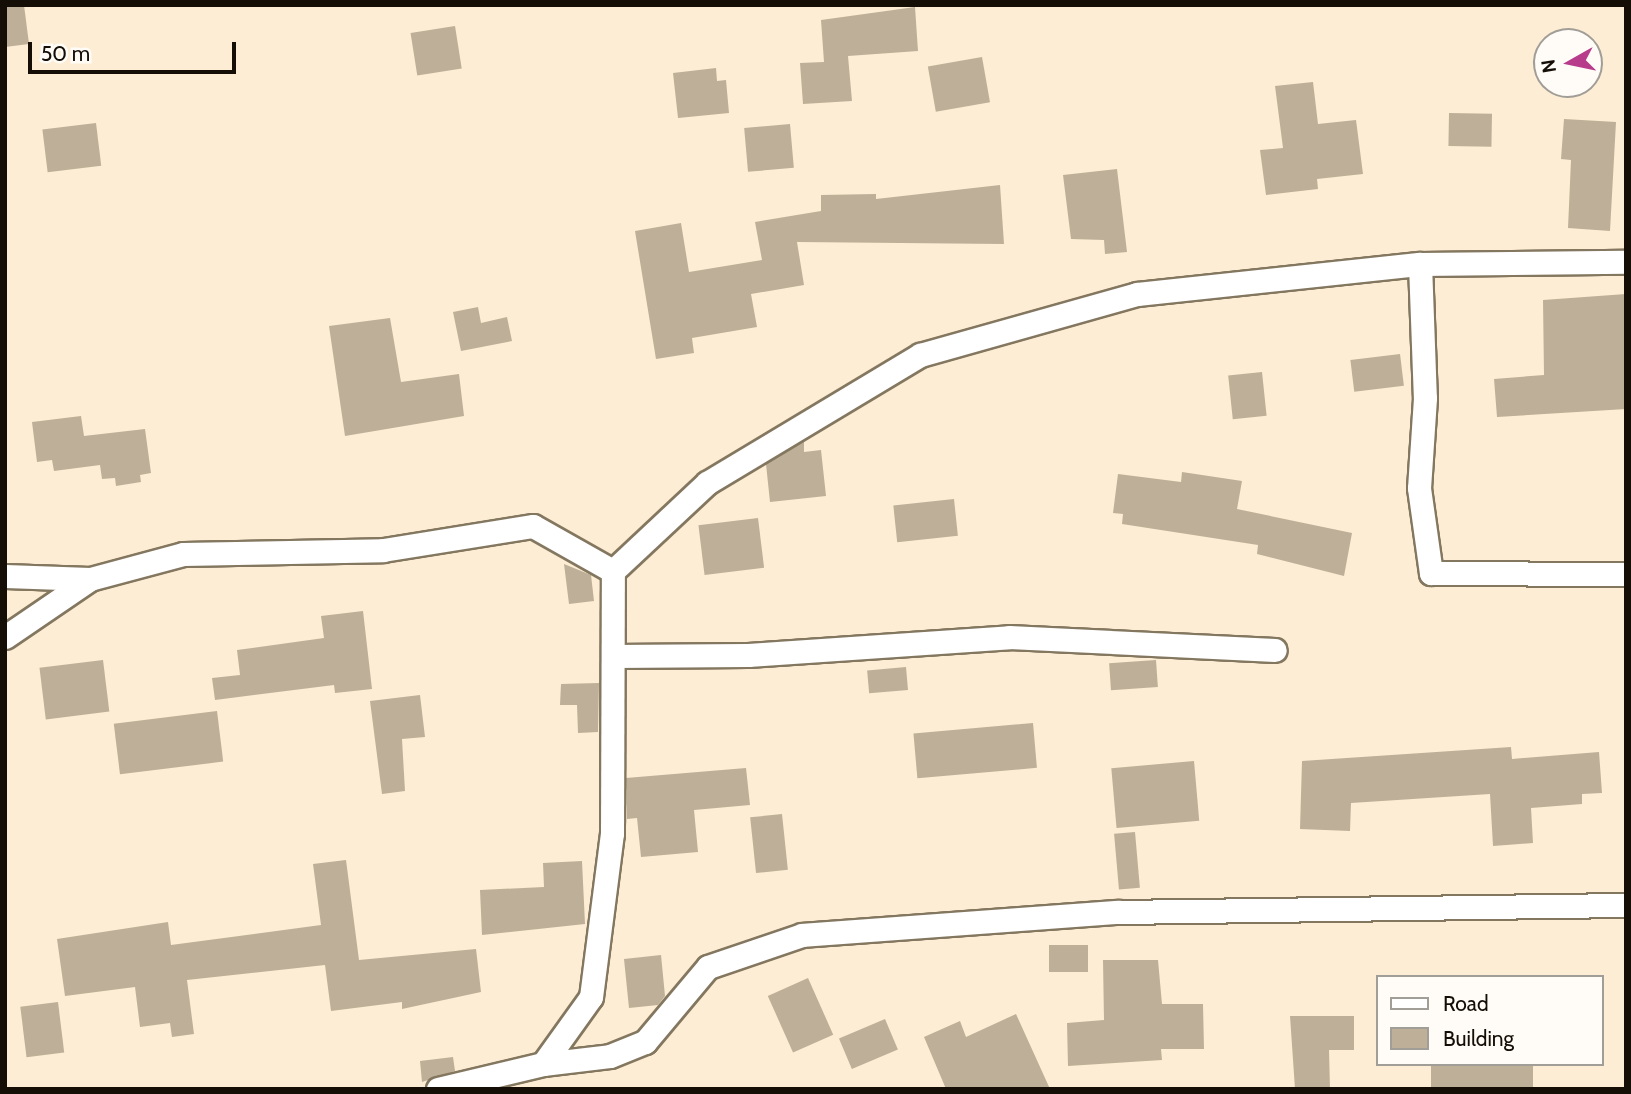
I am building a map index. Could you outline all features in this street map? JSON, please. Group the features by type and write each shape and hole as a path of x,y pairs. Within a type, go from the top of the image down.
{"street":[{"path":"543,1064 591,996 612,833 613,571 707,483 920,355 1137,294 1420,264 1626,262"},
{"path":"1420,264 1425,398 1419,488 1431,573 1626,574"},
{"path":"5,576 90,579 183,554 383,550 514,525 533,526 613,571"},
{"path":"5,637 90,579"},
{"path":"613,656 747,655 1009,637 1275,650"},
{"path":"438,1089 543,1064 610,1056 645,1042 708,967 802,935 1117,912 1626,905"}],"building":[{"path":"5,5 24,5 29,44 5,47"},
{"path":"915,7 918,51 848,56 852,101 803,104 800,63 824,62 821,20"},
{"path":"455,26 462,68 417,76 411,33"},
{"path":"982,57 990,102 936,112 928,67"},
{"path":"716,68 717,81 726,80 729,113 678,118 673,73"},
{"path":"1313,82 1318,124 1356,120 1363,174 1317,179 1318,189 1266,195 1260,150 1283,148 1275,86"},
{"path":"1449,113 1492,114 1491,147 1448,146"},
{"path":"1564,119 1616,122 1610,231 1568,228 1571,160 1561,159"},
{"path":"96,123 101,166 48,172 42,130"},
{"path":"790,124 794,168 748,172 744,128"},
{"path":"1117,169 1127,252 1105,254 1104,240 1071,239 1063,175"},
{"path":"1000,185 1004,244 797,242 804,285 751,294 757,327 692,338 694,353 656,359 635,231 681,223 689,272 762,260 755,222 821,211 821,195 876,194 876,199"},
{"path":"1626,294 1626,409 1497,417 1494,379 1544,375 1543,300"},
{"path":"478,307 481,323 507,317 512,341 461,351 453,312"},
{"path":"390,318 401,382 459,374 464,416 345,436 329,326"},
{"path":"1400,354 1404,386 1354,392 1350,360"},
{"path":"1262,372 1267,416 1233,419 1228,376"},
{"path":"81,416 84,436 145,429 151,473 140,475 141,482 116,486 115,478 102,479 100,465 54,471 52,460 37,462 32,422"},
{"path":"804,441 804,452 821,450 826,496 770,502 766,464"},
{"path":"1182,472 1242,481 1237,509 1352,533 1344,576 1257,554 1258,545 1122,524 1123,514 1113,513 1118,474 1181,482"},
{"path":"954,499 958,536 897,542 893,505"},
{"path":"758,518 764,568 705,575 698,525"},
{"path":"564,564 591,575 594,601 569,604"},
{"path":"363,611 372,689 335,693 334,685 215,700 212,678 240,675 237,650 324,638 321,616"},
{"path":"103,660 109,712 46,719 39,668"},
{"path":"1156,660 1158,687 1111,690 1109,663"},
{"path":"906,667 908,690 869,693 867,670"},
{"path":"599,683 598,732 578,733 577,705 560,705 561,684"},
{"path":"420,695 425,737 402,739 405,791 382,794 370,701"},
{"path":"217,711 223,762 120,774 114,724"},
{"path":"1033,723 1037,768 917,778 913,733"},
{"path":"1511,747 1512,759 1599,752 1602,793 1582,794 1582,804 1531,808 1533,843 1493,846 1490,794 1351,803 1350,831 1300,829 1302,761"},
{"path":"1194,761 1199,821 1117,828 1111,768"},
{"path":"746,768 750,805 694,810 698,852 641,857 637,818 627,819 626,778"},
{"path":"782,814 788,870 756,873 750,817"},
{"path":"1135,832 1140,888 1119,890 1114,834"},
{"path":"346,860 359,960 476,949 481,992 402,1009 402,1002 331,1011 325,965 187,980 194,1034 172,1037 170,1023 140,1027 135,987 65,996 57,939 168,922 171,945 321,925 313,864"},
{"path":"582,861 585,924 482,935 480,890 544,887 543,863"},
{"path":"1049,945 1088,945 1088,972 1049,972"},
{"path":"661,955 665,996 658,1005 629,1008 624,959"},
{"path":"1103,960 1158,960 1162,1004 1203,1004 1204,1049 1161,1049 1162,1060 1068,1066 1067,1023 1104,1020"},
{"path":"808,978 833,1035 793,1053 768,996"},
{"path":"58,1002 64,1053 26,1057 20,1007"},
{"path":"1016,1014 1050,1089 946,1089 924,1037 960,1021 966,1037"},
{"path":"1290,1016 1354,1016 1354,1050 1329,1050 1330,1089 1295,1089"},
{"path":"885,1019 898,1049 852,1069 839,1039"},
{"path":"453,1057 455,1071 422,1082 420,1061"},
{"path":"1431,1066 1533,1066 1533,1089 1431,1089"}]}
